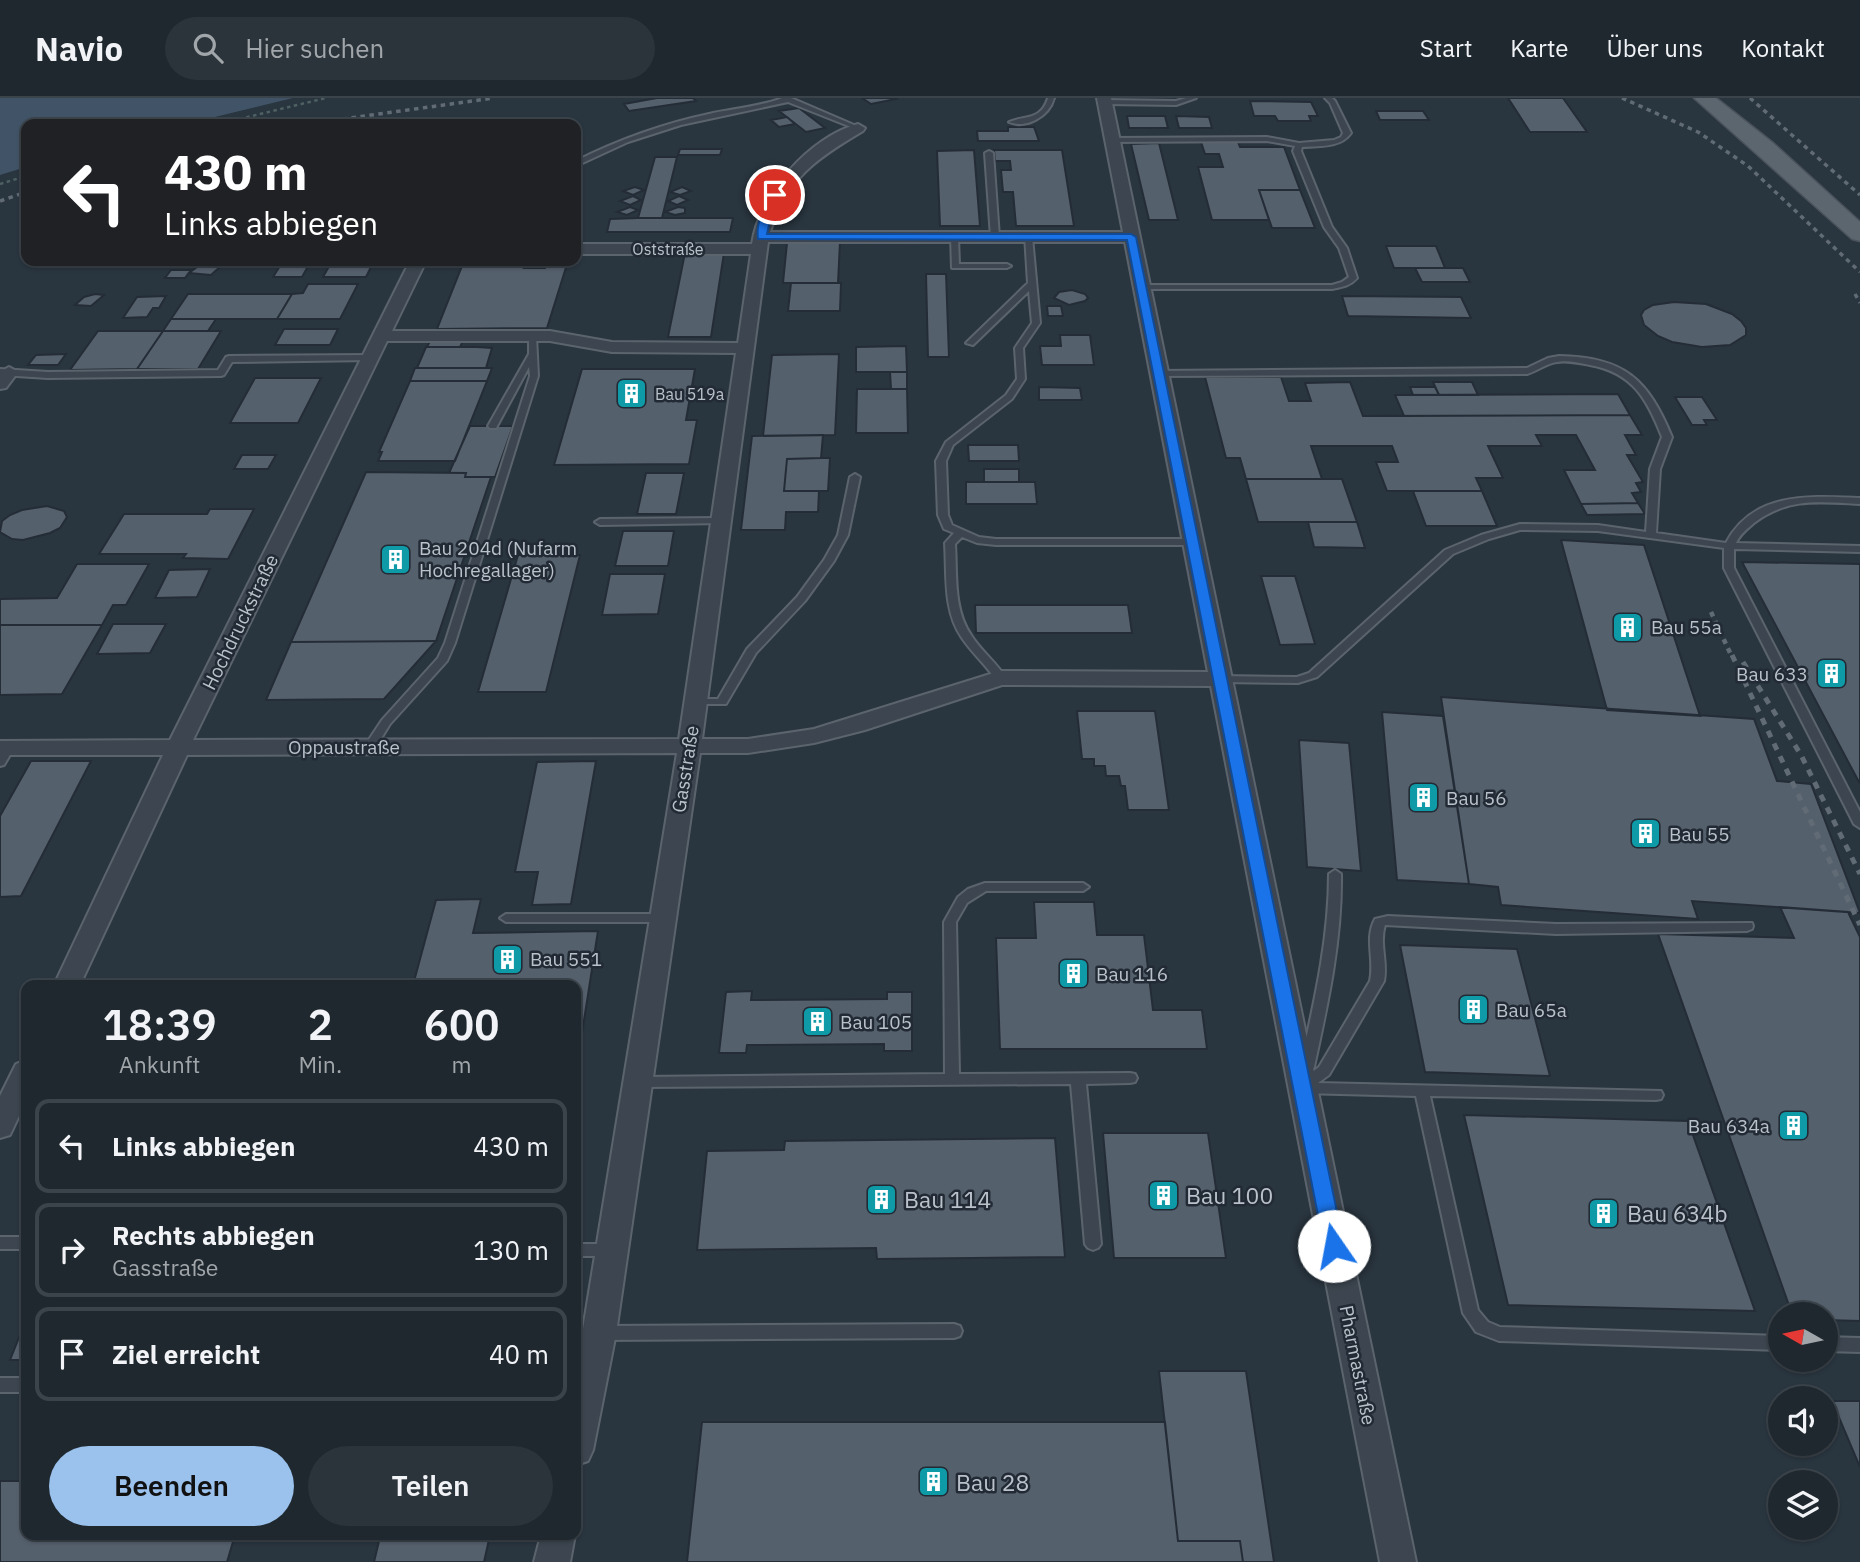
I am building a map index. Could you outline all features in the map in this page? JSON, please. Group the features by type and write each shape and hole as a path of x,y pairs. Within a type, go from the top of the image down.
{"main road":[{"path":"1704,98 1765,148 1860,234"},
{"path":"1724,98 1860,214"}],"street":[{"name":"Pharmastraße","path":"1104,100 1398,1562"},
{"name":"Gasstraße","path":"581,1426 613,1250 767,212 787,180 827,147 858,128"},
{"name":"Oststraße","path":"581,249 954,237 1131,237"},
{"name":"Hochdruckstraße","path":"69,980 178,748 416,266"},
{"path":"381,336 533,344 550,336 612,347 746,348"},
{"name":"Oppaustraße","path":"3,753 178,748 761,745 857,725 1000,677 1220,679"},
{"path":"3,1116 21,1081"},
{"path":"552,1562 557,1540"}],"lane":[{"path":"1012,122 1040,116 1048,108 1051,98"},
{"path":"1104,100 1176,103 1193,98"},
{"path":"1112,140 1267,139 1299,145 1335,142 1344,138 1345,126 1333,102 1328,98"},
{"path":"581,162 622,143 667,129 786,99 858,128"},
{"path":"1142,287 1332,287 1345,284 1353,278 1343,248 1328,227 1297,152 1299,145"},
{"path":"989,153 995,237"},
{"path":"954,237 955,266 1007,266"},
{"path":"1028,237 1036,323 1019,348 1021,379 1009,397 949,444 941,461 943,514 948,527 977,540 996,542 1194,542"},
{"path":"970,343 1032,284"},
{"path":"493,426 500,409 515,389 533,344"},
{"path":"370,747 386,722 443,659 534,376 533,344"},
{"path":"3,376 221,373 229,359 370,358"},
{"path":"1159,373 1527,371 1539,369 1548,361 1559,359 1610,366 1637,382 1648,396 1667,437 1655,469 1651,535"},
{"path":"696,702 722,702 751,651 801,599 829,561 843,535 855,477"},
{"path":"1860,501 1795,499 1773,503 1734,534 1727,557 1729,568 1860,824"},
{"path":"600,522 721,521"},
{"path":"1220,679 1298,680 1313,675 1449,552 1485,537 1520,527 1556,526 1729,546 1860,549"},
{"path":"959,534 950,543 956,610 961,629 1000,677"},
{"path":"1302,1088 1332,951 1337,913 1335,874"},
{"path":"952,1079 950,922 957,905 972,891 985,887 1083,887"},
{"path":"506,918 663,918"},
{"path":"1302,1088 1324,1071 1377,981 1380,972 1375,939 1380,922 1388,919 1556,929 1747,926"},
{"path":"1078,1078 1093,1244"},
{"path":"638,1082 1130,1078"},
{"path":"1302,1088 1656,1095"},
{"path":"1422,1091 1471,1313 1482,1327 1499,1334 1768,1343"},
{"path":"0,1243 21,1243"},
{"path":"581,1250 613,1250"},
{"path":"600,1333 954,1331"},
{"path":"1838,1344 1860,1345"},
{"path":"0,1385 21,1385"}],"path":[{"path":"240,119 326,98"},
{"path":"0,184 21,178"}],"water":[{"path":"0,98 293,98 207,119 21,119 21,169 0,175"}],"building":[{"path":"657,98 693,98 696,101 629,111 624,104"},
{"path":"862,98 894,98 896,99 871,104"},
{"path":"1508,98 1563,98 1587,132 1530,132"},
{"path":"1250,101 1311,102 1318,116 1309,116 1311,121 1278,121 1275,116 1254,116"},
{"path":"799,108 825,128 806,132 779,111"},
{"path":"1376,111 1423,111 1429,120 1380,120"},
{"path":"1127,116 1165,116 1168,128 1129,128"},
{"path":"1176,116 1209,117 1212,128 1179,128"},
{"path":"787,117 795,124 779,127 771,120"},
{"path":"1008,127 1034,127 1039,141 978,141 977,131 1008,131"},
{"path":"1201,142 1238,142 1240,147 1284,147 1300,190 1259,190 1269,220 1212,220 1198,167 1223,167 1219,154 1205,154"},
{"path":"1159,143 1178,220 1149,220 1131,144"},
{"path":"680,149 722,149 720,155 678,155"},
{"path":"974,150 980,226 940,226 937,151"},
{"path":"994,150 1062,150 1074,226 1016,226 1013,192 1003,192 1001,170 1011,170 1010,161 995,161"},
{"path":"655,157 677,157 662,218 638,218"},
{"path":"635,187 644,190 633,195 623,191"},
{"path":"682,187 691,191 680,195 670,192"},
{"path":"1259,190 1300,190 1315,228 1272,228"},
{"path":"633,196 641,200 630,205 620,201"},
{"path":"679,196 688,200 677,205 668,201"},
{"path":"630,207 638,210 627,215 617,212"},
{"path":"678,207 685,208 685,213 675,215 665,212"},
{"path":"733,218 730,232 607,232 610,219"},
{"path":"840,242 838,283 783,283 787,243"},
{"path":"1386,246 1436,246 1445,268 1394,268"},
{"path":"685,253 724,253 711,337 668,337"},
{"path":"198,266 221,266 211,275 189,273"},
{"path":"280,266 308,266 302,277 273,277"},
{"path":"329,266 372,266 366,277 323,277"},
{"path":"462,266 566,266 547,328 437,329"},
{"path":"1415,268 1463,268 1470,282 1422,282"},
{"path":"171,270 191,270 185,278 165,278"},
{"path":"926,274 946,274 949,357 928,357"},
{"path":"791,283 841,283 840,311 788,311"},
{"path":"308,284 358,284 340,319 277,319 292,294 303,293"},
{"path":"1072,290 1085,294 1088,298 1069,305 1054,298 1059,292"},
{"path":"188,294 292,294 277,319 171,319"},
{"path":"104,295 91,306 75,305 84,297"},
{"path":"166,296 159,308 153,308 147,317 123,318 137,297"},
{"path":"1342,296 1461,297 1471,318 1348,316"},
{"path":"1674,302 1706,304 1732,314 1746,328 1746,335 1730,345 1702,347 1672,342 1658,336 1644,325 1641,315 1644,310 1653,305"},
{"path":"1047,306 1061,306 1063,316 1048,316"},
{"path":"171,319 216,319 208,331 163,331"},
{"path":"284,329 338,329 330,345 275,345"},
{"path":"98,331 163,331 137,369 70,370"},
{"path":"163,331 221,331 198,369 137,369"},
{"path":"1060,335 1090,335 1094,365 1042,365 1040,346 1061,346"},
{"path":"430,341 463,341 460,347 427,347"},
{"path":"906,346 907,372 856,372 856,347"},
{"path":"426,347 492,348 486,368 417,368"},
{"path":"66,354 58,365 28,365 36,355"},
{"path":"839,354 835,435 763,436 772,355"},
{"path":"415,368 492,368 487,381 410,381"},
{"name":"Bau 519a","path":"582,369 695,369 686,420 697,420 689,464 554,465"},
{"path":"890,372 907,372 907,389 891,389"},
{"path":"1205,377 1281,377 1289,401 1311,401 1305,383 1350,382 1363,416 1630,415 1642,435 1625,435 1636,455 1627,455 1643,482 1636,483 1641,492 1632,493 1638,503 1581,504 1564,470 1595,470 1576,435 1536,435 1542,446 1488,446 1503,478 1476,478 1482,491 1387,491 1376,462 1398,462 1392,446 1311,446 1322,479 1246,479 1240,458 1226,458"},
{"path":"255,378 321,378 298,423 230,423"},
{"path":"410,381 487,381 455,461 378,461 382,452 379,452"},
{"path":"1433,382 1472,382 1478,395 1439,395"},
{"path":"1039,387 1080,388 1082,400 1039,400"},
{"path":"1410,387 1435,387 1439,395 1413,395"},
{"path":"857,389 907,389 908,433 856,433"},
{"path":"1618,394 1630,415 1404,416 1395,395"},
{"path":"1675,397 1702,397 1717,420 1704,420 1707,425 1692,425"},
{"path":"470,426 513,426 495,477 465,477 466,473 449,473"},
{"path":"823,435 821,458 787,459 784,491 819,491 818,512 786,512 785,530 741,530 752,436"},
{"path":"968,445 1018,445 1019,461 969,461"},
{"path":"242,455 276,455 268,469 234,469"},
{"path":"830,458 828,491 784,491 787,459"},
{"path":"984,469 1019,469 1019,482 984,482"},
{"name":"Bau 204d (Nufarm Hochregallager)","path":"366,472 466,473 465,477 491,477 436,641 291,642"},
{"path":"646,473 684,473 676,514 637,514"},
{"path":"1246,479 1342,479 1357,522 1258,522"},
{"path":"966,482 1035,482 1037,504 966,504"},
{"path":"1413,491 1482,491 1497,526 1426,526"},
{"path":"1638,503 1645,514 1587,515 1581,504"},
{"path":"47,506 64,511 67,517 60,528 23,540 12,539 0,532 2,521 10,515"},
{"path":"210,509 254,509 228,559 183,558 186,554 99,554 124,514 207,514"},
{"path":"1308,522 1357,522 1365,548 1314,547"},
{"path":"623,531 674,531 668,566 615,566"},
{"name":"Bau 55a","path":"1561,540 1644,545 1700,716 1607,710"},
{"path":"518,555 580,555 546,692 478,692"},
{"name":"Bau 633","path":"1742,562 1860,564 1860,784"},
{"path":"77,564 149,564 126,605 113,605 102,625 0,625 0,599 57,598"},
{"path":"210,569 197,597 155,598 169,570"},
{"path":"610,574 665,574 658,614 602,615"},
{"path":"1261,576 1295,576 1315,644 1280,645"},
{"path":"975,605 1128,605 1132,633 976,633"},
{"path":"113,624 166,624 150,653 97,654"},
{"path":"0,625 102,625 62,694 0,695"},
{"path":"436,641 384,699 266,700 291,642"},
{"name":"Bau 55","path":"1441,697 1754,719 1777,781 1811,784 1860,913 1692,901 1698,919 1501,905 1498,887 1469,884"},
{"path":"1077,711 1155,711 1169,810 1128,810 1125,786 1121,786 1119,776 1106,776 1105,766 1094,766 1094,759 1082,759"},
{"name":"Bau 56","path":"1382,712 1443,716 1469,884 1397,880"},
{"path":"1299,740 1349,743 1361,871 1307,867"},
{"path":"31,761 91,761 21,896 0,897 0,816"},
{"path":"596,761 571,904 532,905 538,872 515,872 537,762"},
{"name":"Bau 551","path":"481,899 473,933 598,931 582,1033 581,980 414,980 436,900"},
{"name":"Bau 116","path":"1034,902 1094,902 1097,935 1144,935 1153,1010 1202,1010 1207,1049 1000,1049 996,938 1036,938"},
{"name":"Bau 634a","path":"1780,907 1848,912 1860,937 1860,1321 1838,1320 1838,1302 1788,1302 1658,934 1794,938"},
{"name":"Bau 65a","path":"1400,945 1517,949 1550,1076 1425,1072"},
{"name":"Bau 105","path":"752,991 751,1000 887,999 887,992 912,992 912,1051 884,1051 884,1044 747,1045 746,1053 719,1053 726,992"},
{"name":"Bau 634b","path":"1464,1115 1688,1121 1755,1311 1508,1305"},
{"name":"Bau 100","path":"1103,1133 1208,1133 1226,1258 1114,1258"},
{"name":"Bau 114","path":"1055,1138 1065,1257 877,1259 876,1248 697,1250 707,1151 784,1150 785,1141"},
{"path":"21,1332 21,1360 10,1360"},
{"path":"1159,1371 1246,1371 1274,1562 1243,1562 1240,1541 1178,1541"},
{"path":"1838,1401 1860,1401 1860,1467 1838,1415"},
{"name":"Bau 28","path":"702,1422 1165,1422 1178,1541 1240,1541 1243,1562 687,1562"},
{"path":"0,1481 21,1481 21,1540 234,1540 227,1562 0,1562"},
{"path":"489,1540 484,1562 374,1562 379,1541 348,1541"}],"railway":[{"path":"343,119 494,98"},
{"path":"1622,98 1698,132 1748,166 1860,272"},
{"path":"1750,98 1860,195"},
{"path":"0,201 21,194"},
{"path":"1855,294 1860,303"},
{"path":"1711,612 1732,657"},
{"path":"1732,655 1860,925"},
{"path":"1743,662 1801,755 1860,874"}],"place":[{"name":"Bau 519a","path":"632,394"},
{"name":"Bau 204d (Nufarm Hochregallager)","path":"396,559"},
{"name":"Bau 55a","path":"1628,627"},
{"name":"Bau 633","path":"1831,674"},
{"name":"Bau 56","path":"1423,798"},
{"name":"Bau 55","path":"1646,834"},
{"name":"Bau 551","path":"507,959"},
{"name":"Bau 116","path":"1073,974"},
{"name":"Bau 65a","path":"1473,1010"},
{"name":"Bau 105","path":"817,1022"},
{"name":"Bau 634a","path":"1793,1126"},
{"name":"Bau 100","path":"1163,1195"},
{"name":"Bau 114","path":"881,1199"},
{"name":"Bau 634b","path":"1604,1213"},
{"name":"Bau 28","path":"933,1482"}],"route":[{"path":"775,195 767,212 761,237 1131,237 1334,1246"}]}
